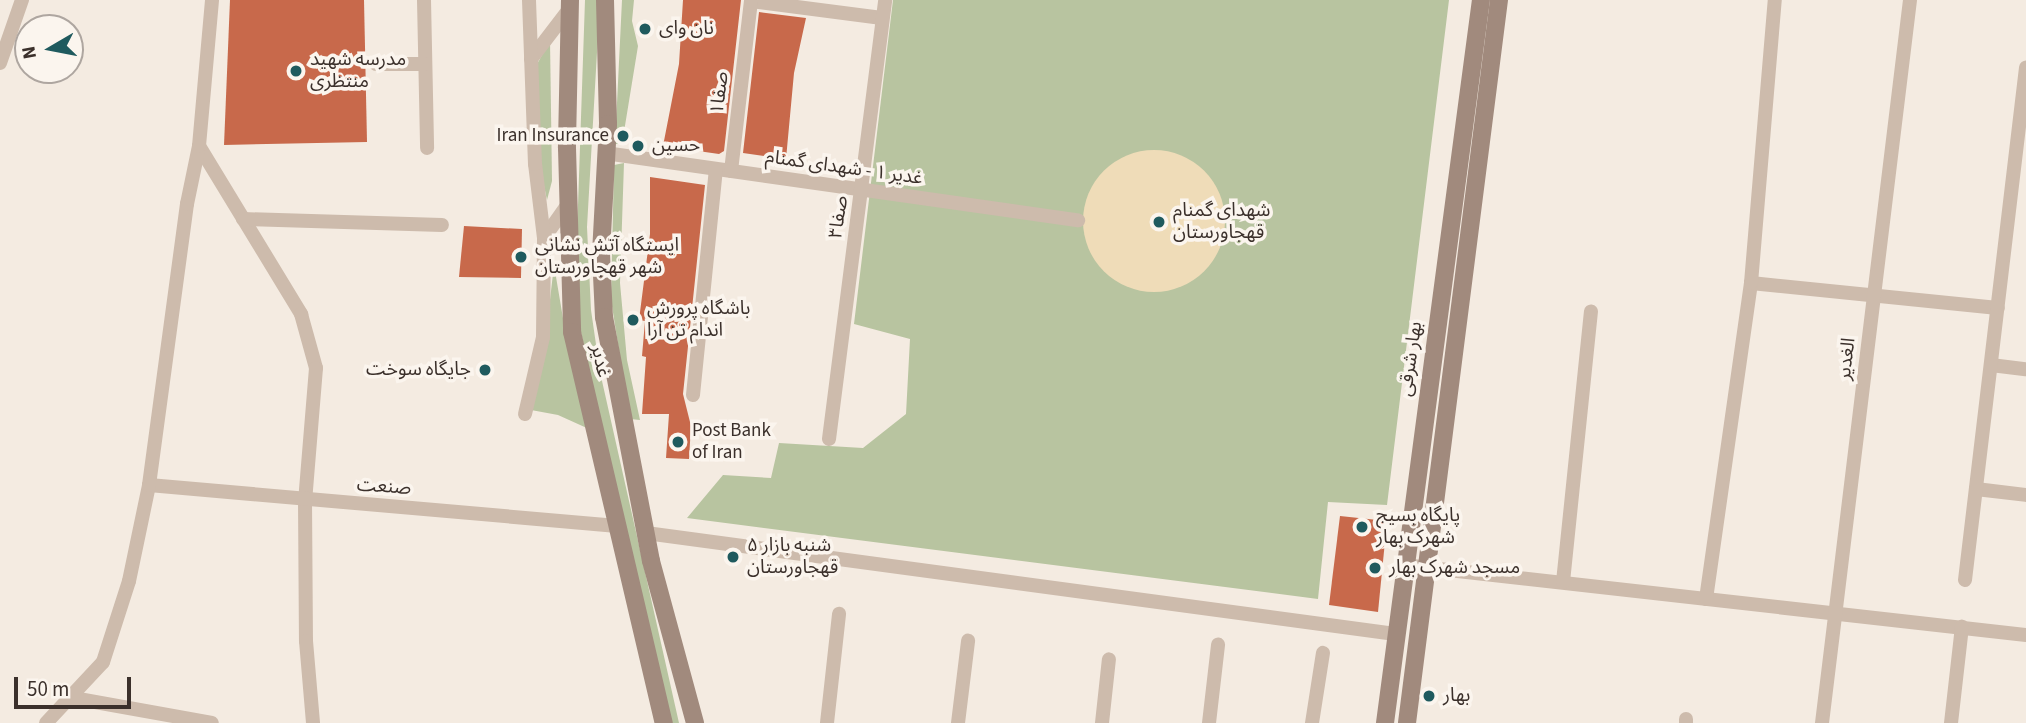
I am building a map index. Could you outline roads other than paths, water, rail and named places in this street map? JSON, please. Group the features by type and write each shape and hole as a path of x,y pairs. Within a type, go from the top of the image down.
{"main road":[{"name":"غدیر","path":"605,0 605,153 601,254 604,317 646,533 695,723"},
{"name":"بهار شرقی","path":"1385,723 1481,0"},
{"name":"بهار شرقی","path":"1407,723 1499,0"},
{"name":"غدیر","path":"570,4 568,204 572,332 664,723"}],"street":[{"path":"0,63 22,0"},
{"path":"46,723 73,698 103,662 129,581 149,485 187,204 199,146 212,0"},
{"path":"424,0 427,148"},
{"path":"525,414 543,337 544,238 535,164 529,0"},
{"name":"صفا۳","path":"829,439 885,0"},
{"path":"1706,599 1751,283 1775,0"},
{"name":"الغدیر","path":"1822,723 1910,0"},
{"path":"756,1 883,18"},
{"name":"صفا۱","path":"693,395 723,170 749,19 756,1"},
{"path":"531,59 570,4"},
{"path":"376,64 425,64"},
{"path":"1965,580 2026,68"},
{"path":"199,146 301,314 316,368 305,501 306,641 313,723"},
{"name":"غدیر ۱ - شهدای گمنام","path":"605,153 1078,220"},
{"path":"544,238 568,204"},
{"path":"243,219 442,225"},
{"path":"1751,283 1997,308"},
{"path":"1563,582 1591,311"},
{"path":"1991,365 2026,369"},
{"name":"صنعت","path":"149,485 305,501 617,526"},
{"path":"1976,489 2026,495"},
{"path":"646,533 1395,634"},
{"path":"1404,565 2026,635"},
{"path":"827,723 839,614"},
{"path":"1951,723 1962,627"},
{"path":"958,723 968,641"},
{"path":"1209,723 1218,645"},
{"path":"1312,723 1323,653"},
{"path":"1102,723 1109,659"},
{"path":"73,698 212,723"}],"place":[{"name":"نان وای","path":"645,29"},
{"name":"مدرسه شهید منتظری","path":"296,71"},
{"name":"Iran Insurance","path":"623,136"},
{"name":"حسین","path":"638,146"},
{"name":"شهدای گمنام قهجاورستان","path":"1159,222"},
{"name":"ایستگاه آتش نشانی شهر قهجاورستان","path":"521,257"},
{"name":"باشگاه پرورش اندام تن آرا","path":"633,320"},
{"name":"جایگاه سوخت","path":"485,370"},
{"name":"Post Bank of Iran","path":"678,442"},
{"name":"پایگاه بسیج شهرک بهار","path":"1362,527"},
{"name":"۵ شنبه بازار قهجاورستان","path":"733,557"},
{"name":"مسجد شهرک بهار","path":"1375,568"},
{"name":"بهار","path":"1429,696"}]}
